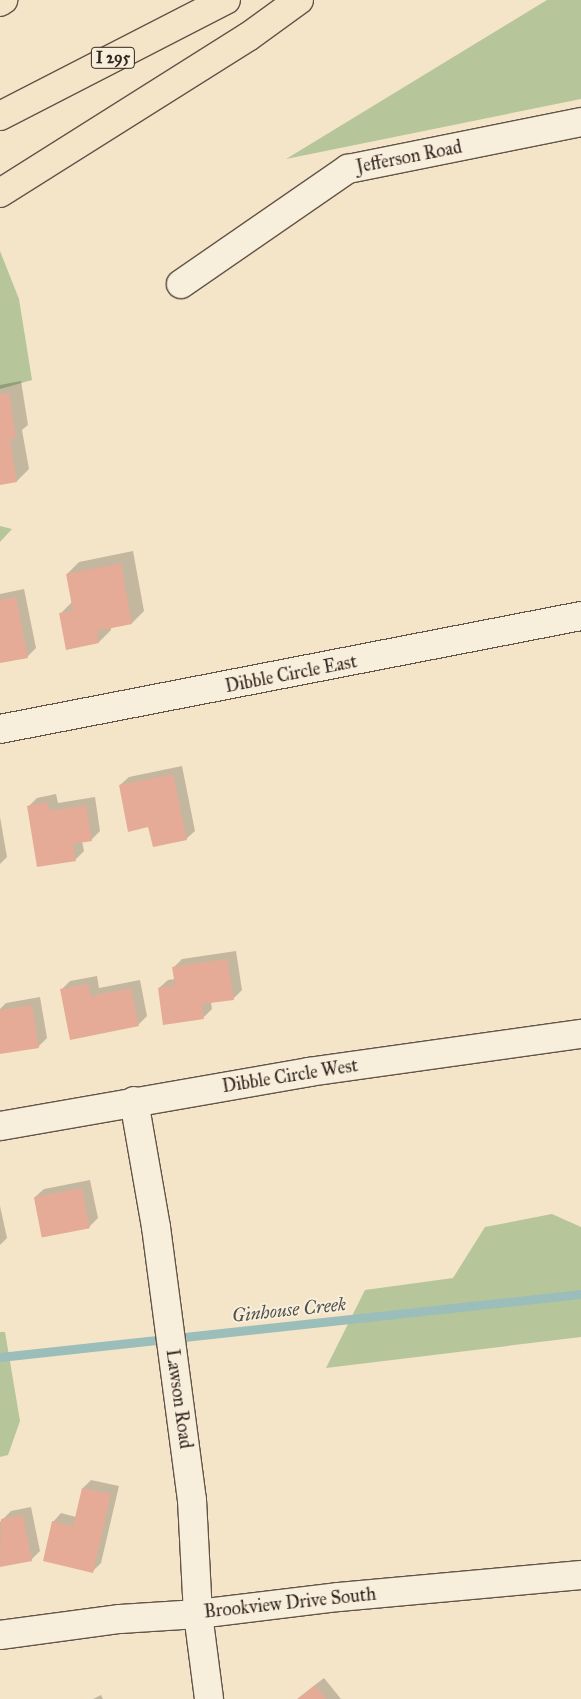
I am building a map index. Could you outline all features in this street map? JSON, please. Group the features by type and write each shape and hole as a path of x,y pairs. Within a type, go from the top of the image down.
{"highway":[{"name":"I 295","path":"0,116 226,0"},
{"path":"0,193 248,37 299,0"}],"street":[{"name":"Jefferson Road","path":"181,284 348,169 581,122"},
{"name":"Dibble Circle East","path":"0,729 581,616"},
{"name":"Dibble Circle West","path":"0,1126 134,1101 309,1072 581,1034"},
{"name":"Lawson Road","path":"134,1101 156,1227 192,1500 198,1614 209,1699"},
{"name":"Brookview Drive South","path":"0,1635 120,1619 198,1614 339,1597 581,1575"}],"green space":[{"path":"547,0 581,0 581,99 286,159"},
{"path":"0,251 19,299 32,380 0,389"},
{"path":"0,526 12,529 0,542"},
{"path":"552,1214 581,1227 581,1337 326,1368 365,1290 453,1278 485,1227"},
{"path":"0,1332 5,1332 20,1421 8,1455 0,1457"}],"building":[{"path":"9,393 16,438 10,439 17,482 0,485 0,394"},
{"path":"121,563 132,624 97,631 99,643 66,650 59,613 73,611 66,574"},
{"path":"16,597 28,658 0,663 0,600"},
{"path":"173,774 187,840 153,847 148,827 128,832 119,785"},
{"path":"48,802 50,811 86,805 92,841 73,844 76,861 37,867 27,806"},
{"path":"227,959 234,1000 202,1004 204,1019 163,1025 158,988 175,985 172,967"},
{"path":"88,984 91,996 131,988 139,1026 70,1040 60,989"},
{"path":"32,1005 39,1048 0,1054 0,1010"},
{"path":"82,1188 90,1228 42,1238 34,1197"},
{"path":"82,1488 111,1494 93,1573 43,1561 52,1521 73,1526"},
{"path":"23,1515 32,1561 0,1567 1,1519"},
{"path":"315,1685 326,1699 298,1699"}],"waterway":[{"name":"Ginhouse Creek","path":"0,1357 581,1294"}]}
